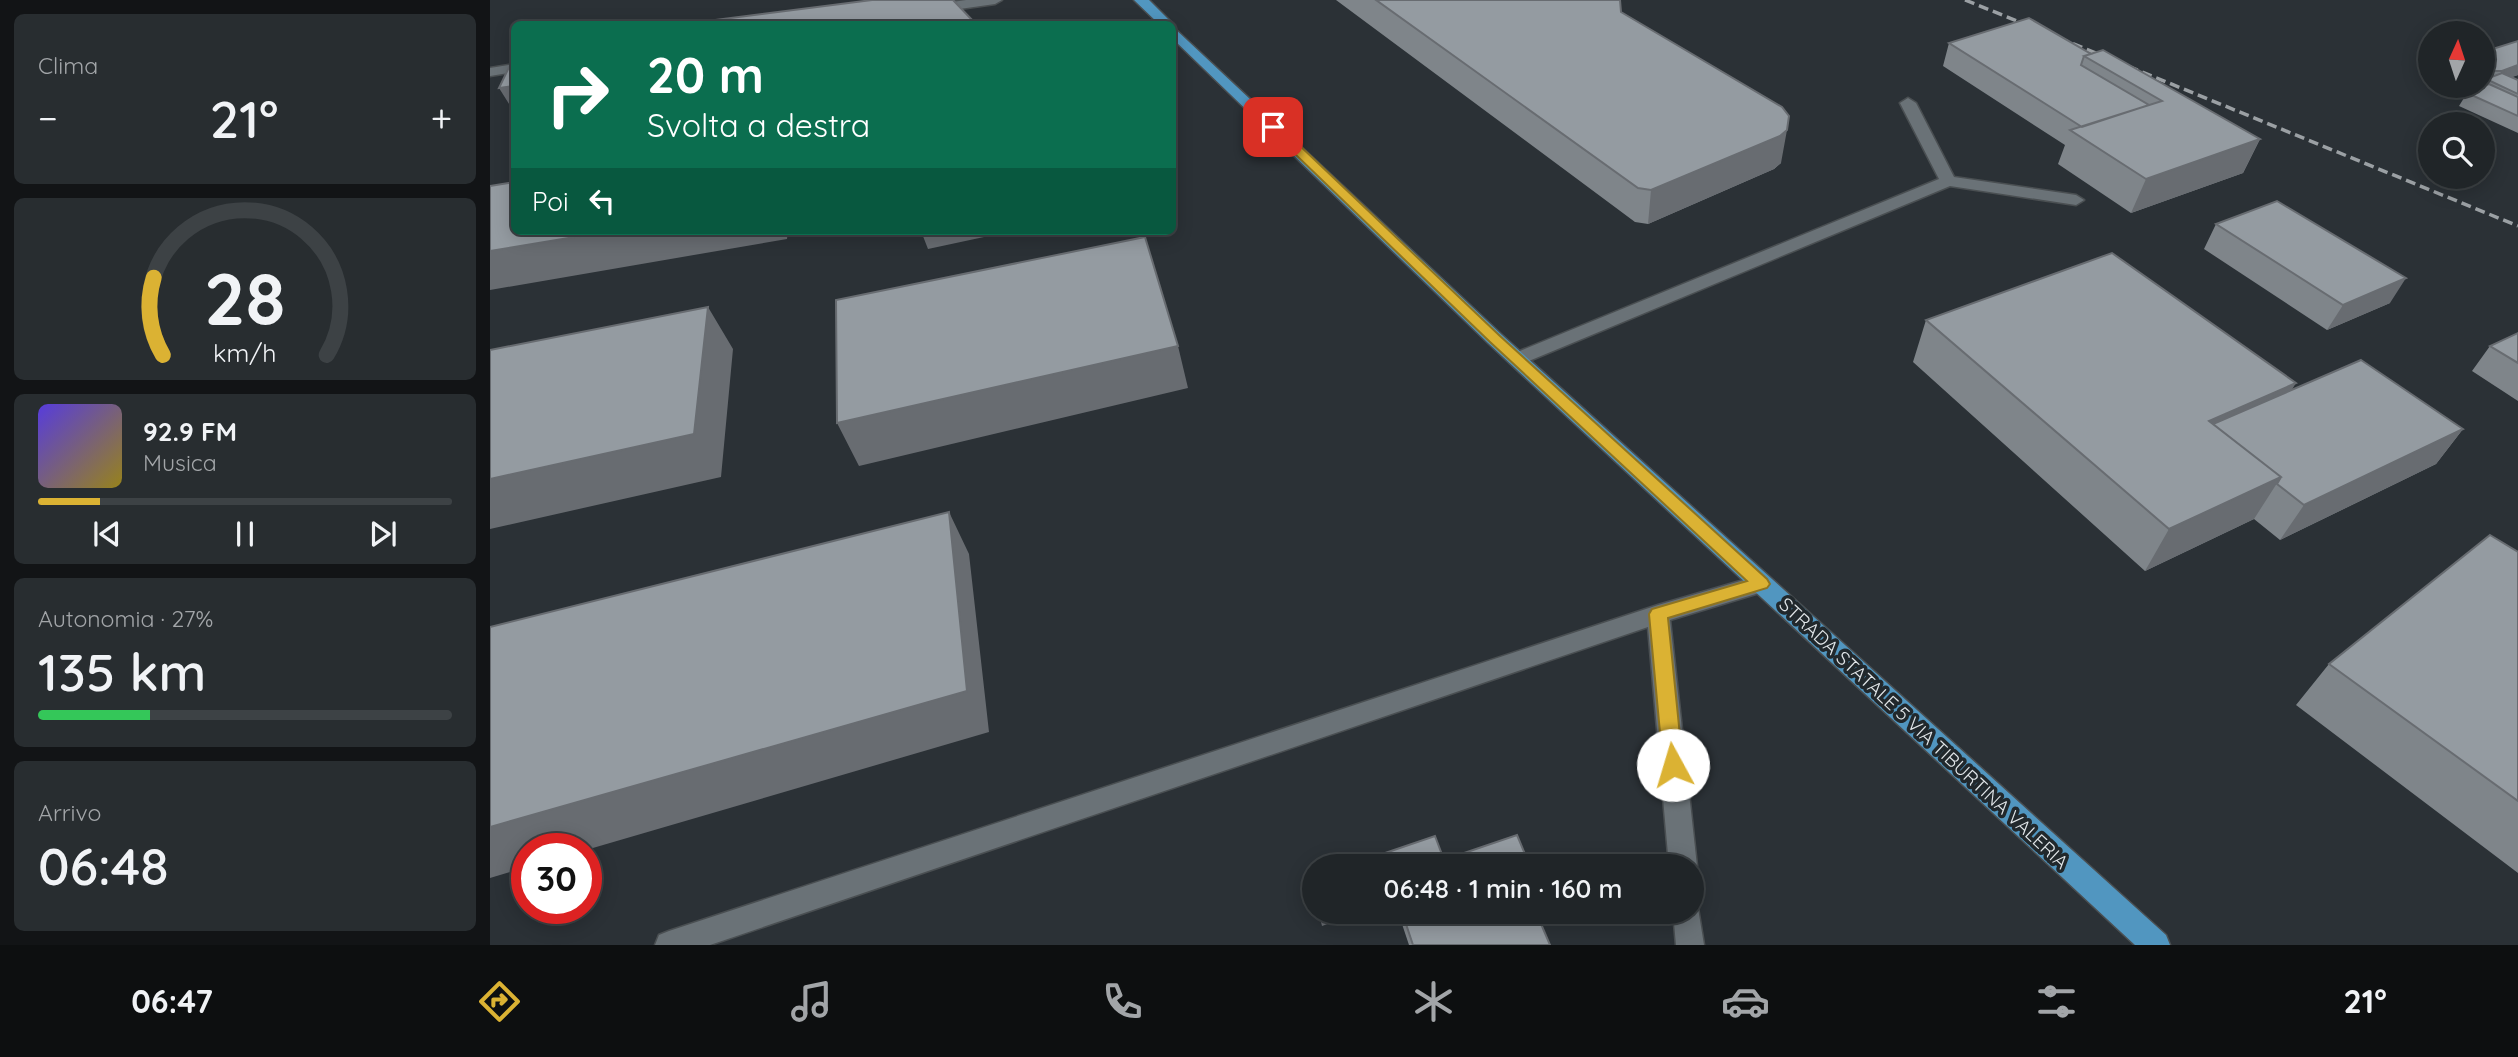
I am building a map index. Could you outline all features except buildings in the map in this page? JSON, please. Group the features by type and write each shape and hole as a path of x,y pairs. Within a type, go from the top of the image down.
{"main road":[{"path":"1141,0 1163,21"},
{"name":"STRADA STATALE 5 VIA TIBURTINA VALERIA","path":"1176,34 1517,359 2156,945"}],"street":[{"path":"915,11 995,0"},
{"path":"490,72 511,68"},
{"path":"1908,103 1948,181"},
{"path":"1517,359 1948,181 2076,200"},
{"path":"669,945 1658,614 1761,584"},
{"path":"1658,614 1682,854"},
{"path":"1688,924 1690,945"}],"railway":[{"path":"1965,0 2037,29"},
{"path":"2059,38 2518,226"}],"route":[{"path":"1273,127 1495,339 1761,584 1658,614 1673,765"}]}
